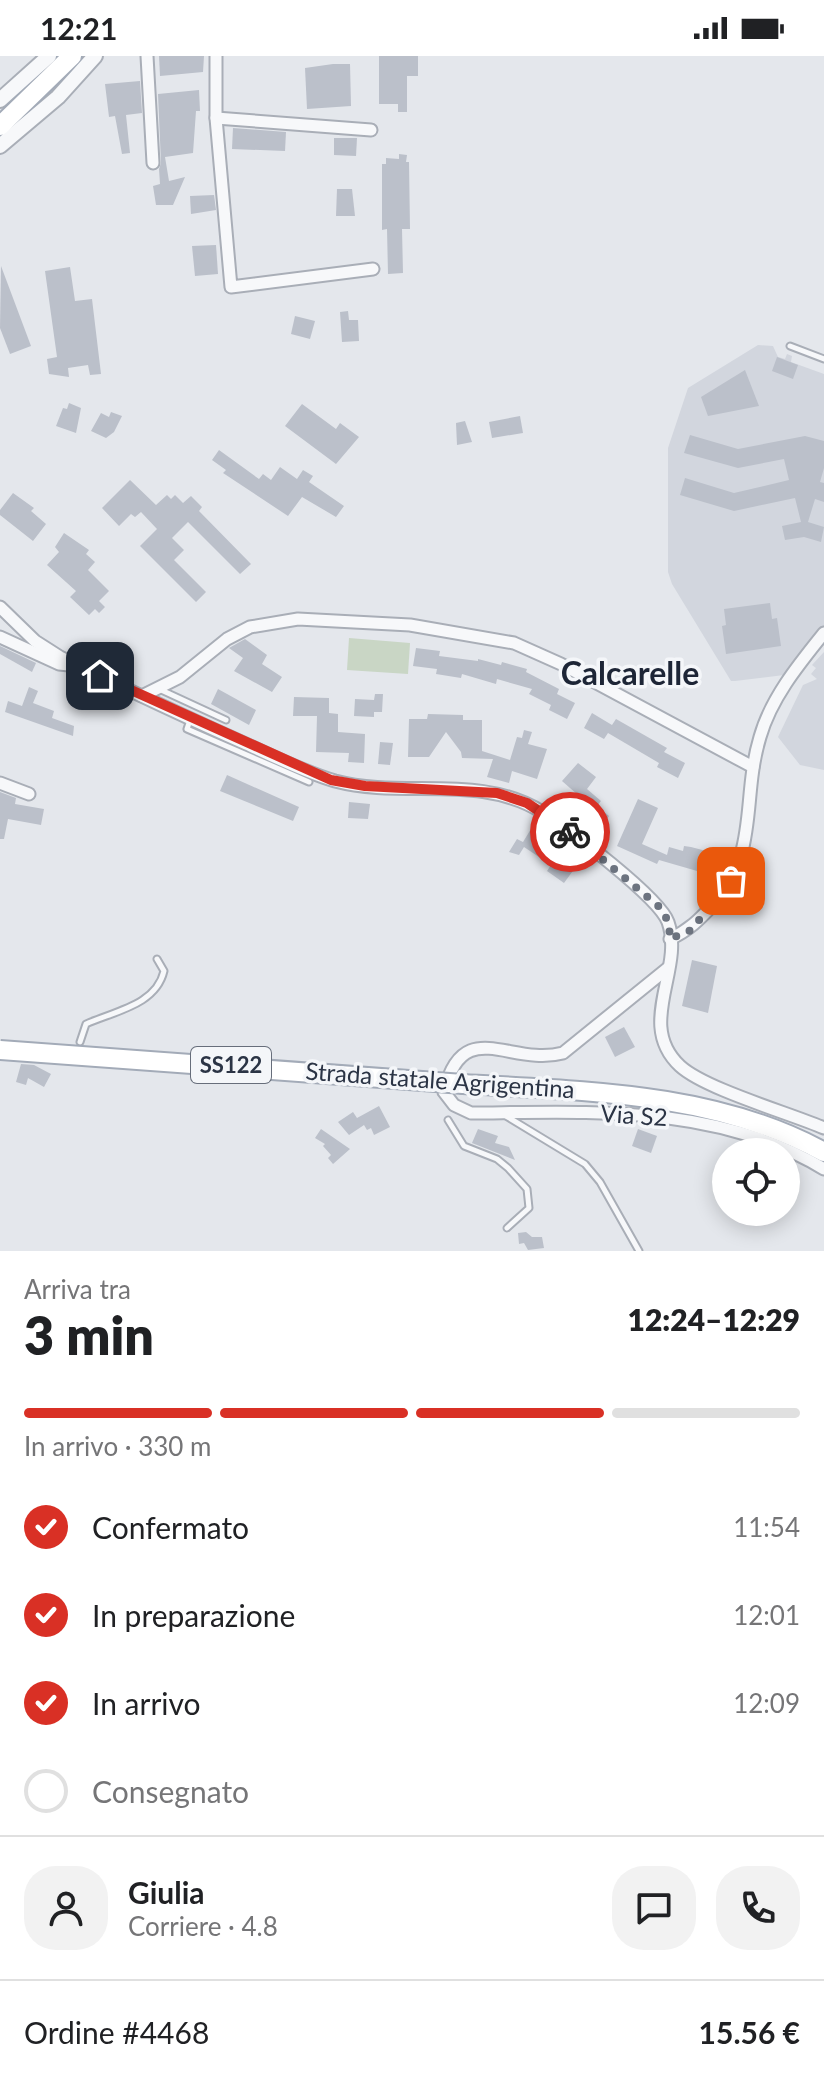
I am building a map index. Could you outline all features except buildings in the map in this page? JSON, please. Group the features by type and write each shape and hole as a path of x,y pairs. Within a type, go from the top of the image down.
{"main road":[{"path":"0,126 72,56"},
{"name":"Strada statale Agrigentina","path":"0,1050 567,1090 682,1104 723,1112 770,1127 824,1152"}],"street":[{"path":"0,98 49,56"},
{"path":"0,146 58,97 95,56"},
{"path":"147,56 153,163"},
{"path":"216,56 216,118 231,287 373,269"},
{"path":"216,118 371,130"},
{"path":"2,613 35,641 79,666 243,748 342,782 489,792 527,803 594,851 656,904 669,925 668,968 662,992 660,1026 664,1041 681,1067 721,1087 824,1128"},
{"path":"142,696 189,671 227,639 250,627 298,619 410,625 514,643 561,664 753,767"},
{"path":"670,939 691,930 724,891 737,870 745,849 753,767 760,737 772,708 824,633"},
{"path":"0,637 59,664 79,666"},
{"path":"0,783 29,794"},
{"name":"Via S2","path":"668,968 563,1053 543,1058 490,1047 476,1048 459,1058 450,1068 444,1092 454,1105 471,1113 619,1112 716,1124 768,1140 824,1169"}],"lane":[{"path":"790,346 824,359"},
{"path":"159,688 164,694 226,720"},
{"path":"243,748 309,782"},
{"path":"80,1042 86,1024 148,998 161,985 164,971 157,959"},
{"path":"501,1113 585,1164 600,1182 639,1251"},
{"path":"448,1120 464,1146 497,1159 527,1189 529,1208 507,1228"}],"shaded area":[{"path":"758,345 773,346 778,357 785,359 787,354 792,356 791,362 824,374 824,627 784,675 731,681 672,584 668,572 668,448 688,388"},
{"path":"824,652 824,770 800,765 778,737 803,685 817,679 811,674 816,668 812,665"}],"green space":[{"path":"349,638 410,643 408,674 347,670"}],"way so far":[{"path":"570,832 663,910 670,939 691,930 731,881"}],"district":[{"name":"Calcarelle","path":"630,674"}],"route":[{"path":"100,676 331,780 365,786 497,793 527,803 570,832"}]}
